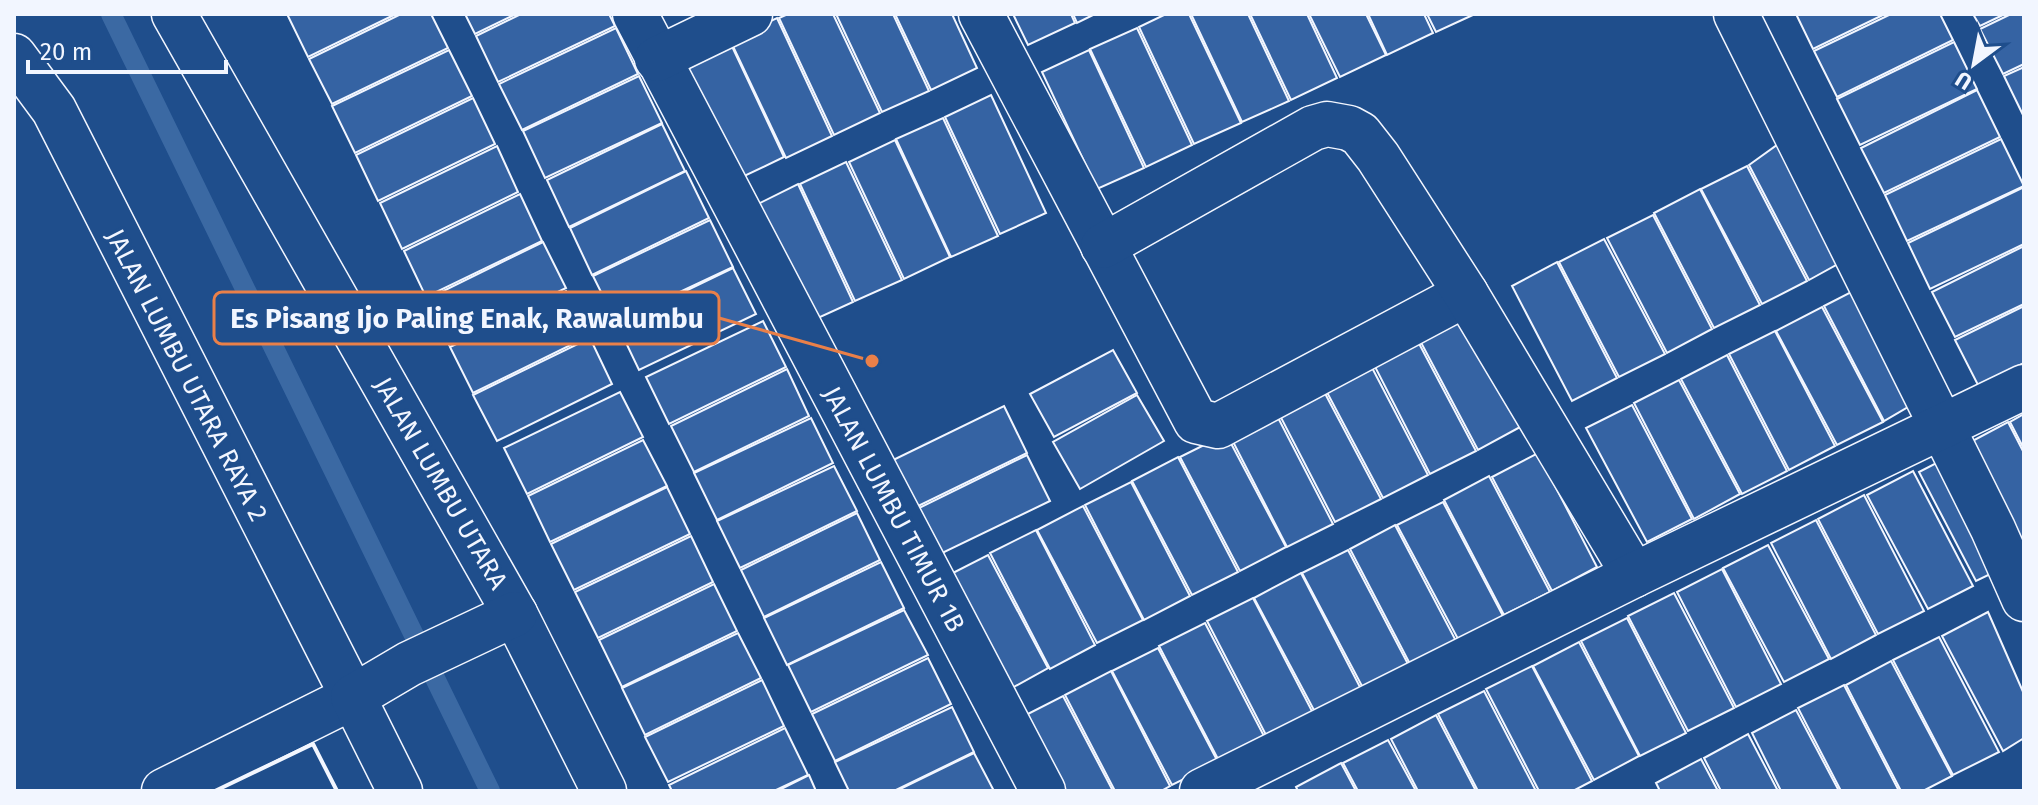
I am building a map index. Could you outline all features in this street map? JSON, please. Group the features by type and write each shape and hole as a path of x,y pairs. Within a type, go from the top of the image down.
{"street":[{"name":"JALAN LUMBU UTARA","path":"174,14 496,622 604,791"},
{"name":"JALAN LUMBU TIMUR 1B","path":"635,14 1043,791"},
{"path":"657,59 750,14"},
{"path":"981,14 1196,421 1206,426 1218,426 1466,294"},
{"path":"1736,14 1940,429 1993,529 2024,599"},
{"name":"JALAN LUMBU UTARA RAYA 2","path":"14,56 54,110 353,697"},
{"path":"1103,246 1313,128 1327,124 1360,134 1466,294 1634,575"},
{"path":"1202,791 1634,575 2024,387"},
{"path":"164,791 496,622"},
{"path":"353,697 400,791"}],"building":[{"path":"287,14 396,14 308,57"},
{"path":"401,14 431,14 448,48 332,104 309,59"},
{"path":"465,14 516,14 475,34"},
{"path":"521,14 609,14 615,26 498,82 476,36"},
{"path":"788,14 833,14 880,113 834,135 779,18"},
{"path":"836,14 893,14 929,91 882,112"},
{"path":"895,14 952,14 977,68 931,90"},
{"path":"1013,14 1071,14 1075,23 1028,45"},
{"path":"1073,14 1095,14 1077,23"},
{"path":"1166,14 1189,14 1241,123 1194,144 1139,27"},
{"path":"1191,14 1248,14 1289,101 1242,122"},
{"path":"1250,14 1307,14 1337,78 1291,100"},
{"path":"1309,14 1366,14 1386,55 1340,77"},
{"path":"1368,14 1424,14 1433,33 1387,55"},
{"path":"1427,14 1475,14 1436,32"},
{"path":"1796,14 1885,14 1813,49"},
{"path":"1891,14 1940,14 1953,40 1837,97 1814,51"},
{"path":"1973,14 2005,14 1980,26"},
{"path":"2011,14 2024,14 2024,64 2003,74 1980,29"},
{"path":"777,18 832,136 786,158 730,40"},
{"path":"616,28 638,74 522,130 499,84"},
{"path":"1137,28 1192,145 1146,167 1090,49"},
{"path":"729,40 784,157 738,179 682,63"},
{"path":"1954,42 1977,89 1860,145 1837,99"},
{"path":"449,50 472,96 355,153 332,106"},
{"path":"1089,50 1144,168 1097,189 1042,72"},
{"path":"2024,67 2024,117 2004,76"},
{"path":"639,76 662,123 545,178 523,131"},
{"path":"1977,90 2000,137 1884,193 1861,148"},
{"path":"991,95 1046,213 1000,234 945,117"},
{"path":"473,98 495,144 378,201 356,155"},
{"path":"943,118 998,236 951,257 896,139"},
{"path":"662,124 685,171 569,227 547,180"},
{"path":"2001,139 2024,186 1907,241 1885,195"},
{"path":"895,140 950,257 904,279 849,162"},
{"path":"1781,142 1845,260 1809,280 1749,165"},
{"path":"497,146 518,192 402,249 380,203"},
{"path":"846,162 902,280 855,301 800,184"},
{"path":"1747,166 1807,281 1762,304 1701,189"},
{"path":"686,171 709,218 592,275 570,228"},
{"path":"798,184 853,302 807,323 752,207"},
{"path":"2024,187 2024,244 1930,289 1908,243"},
{"path":"1700,189 1760,305 1714,328 1654,213"},
{"path":"520,194 542,241 426,297 404,251"},
{"path":"1653,215 1712,329 1667,353 1607,238"},
{"path":"710,220 733,267 616,322 593,276"},
{"path":"1604,239 1665,354 1619,377 1559,262"},
{"path":"543,242 566,288 449,345 427,299"},
{"path":"2024,246 2024,304 1955,337 1932,292"},
{"path":"1557,262 1617,378 1572,401 1512,286"},
{"path":"733,268 756,314 639,370 617,324"},
{"path":"1857,289 1913,404 1884,421 1824,306"},
{"path":"566,291 589,336 473,393 450,347"},
{"path":"2024,306 2024,363 1978,385 1955,340"},
{"path":"1822,307 1883,422 1837,445 1776,331"},
{"path":"1463,312 1522,426 1478,450 1417,335"},
{"path":"763,321 786,367 669,424 646,377"},
{"path":"1775,331 1835,446 1789,470 1729,354"},
{"path":"1415,336 1476,451 1430,474 1371,359"},
{"path":"590,338 612,384 497,441 473,395"},
{"path":"1113,350 1137,393 1054,437 1030,394"},
{"path":"1727,355 1787,471 1742,494 1681,379"},
{"path":"1368,360 1428,475 1383,498 1322,383"},
{"path":"787,369 809,416 694,472 671,426"},
{"path":"1679,380 1740,494 1694,519 1634,403"},
{"path":"1320,384 1381,499 1335,522 1276,408"},
{"path":"620,392 643,437 527,494 504,448"},
{"path":"1137,395 1164,441 1080,489 1053,442"},
{"path":"1632,405 1692,519 1647,542 1586,428"},
{"path":"1004,406 1027,453 910,510 887,463"},
{"path":"1273,408 1333,524 1287,547 1228,432"},
{"path":"2024,414 2024,449 2010,422"},
{"path":"811,418 833,463 717,520 694,473"},
{"path":"2008,422 2024,453 2024,560 1963,446"},
{"path":"1226,434 1286,547 1240,571 1180,457"},
{"path":"643,440 667,486 550,542 528,496"},
{"path":"1538,453 1597,567 1552,591 1492,477"},
{"path":"1027,455 1050,501 934,557 911,512"},
{"path":"1178,457 1238,572 1192,595 1132,481"},
{"path":"1948,457 2005,567 1976,581 1919,472"},
{"path":"834,466 857,511 740,568 717,521"},
{"path":"1913,471 1973,586 1928,609 1867,495"},
{"path":"1489,476 1550,592 1504,615 1444,500"},
{"path":"1131,482 1190,596 1144,620 1085,505"},
{"path":"667,487 690,534 574,590 551,544"},
{"path":"1864,495 1924,611 1878,634 1818,519"},
{"path":"1443,502 1503,616 1458,639 1397,525"},
{"path":"1083,506 1143,620 1097,643 1037,530"},
{"path":"857,513 880,560 764,617 741,570"},
{"path":"1816,520 1876,635 1831,659 1771,543"},
{"path":"1395,525 1456,641 1410,664 1350,549"},
{"path":"1036,530 1095,645 1050,669 990,553"},
{"path":"691,536 713,582 598,638 575,592"},
{"path":"1768,545 1829,659 1784,682 1723,568"},
{"path":"1348,550 1408,664 1363,688 1302,573"},
{"path":"988,555 1048,668 1003,693 943,578"},
{"path":"881,562 904,608 787,665 764,618"},
{"path":"1722,569 1781,684 1736,707 1677,592"},
{"path":"1301,573 1361,689 1315,712 1254,598"},
{"path":"714,584 737,631 622,687 599,640"},
{"path":"1674,593 1734,708 1688,731 1628,616"},
{"path":"1253,598 1313,713 1267,737 1207,621"},
{"path":"904,610 928,655 811,712 788,665"},
{"path":"1988,612 2024,694 2024,738 2003,751 1942,636"},
{"path":"1627,618 1686,733 1640,756 1581,641"},
{"path":"1205,623 1265,738 1219,761 1159,646"},
{"path":"738,633 761,678 645,735 622,688"},
{"path":"1939,637 1999,752 1953,775 1893,660"},
{"path":"1579,642 1639,756 1594,780 1533,666"},
{"path":"1158,648 1218,762 1172,785 1112,671"},
{"path":"928,658 951,704 835,761 812,714"},
{"path":"1891,661 1952,776 1923,791 1901,791 1846,685"},
{"path":"1532,666 1592,781 1573,791 1539,791 1486,689"},
{"path":"1111,671 1170,786 1161,791 1115,791 1065,695"},
{"path":"762,680 784,726 668,782 645,737"},
{"path":"1844,685 1899,791 1841,791 1798,708"},
{"path":"1484,691 1536,791 1478,791 1438,714"},
{"path":"1063,696 1113,791 1055,791 1018,719"},
{"path":"952,707 974,752 894,791 849,791 835,762"},
{"path":"1796,710 1839,791 1781,791 1752,733"},
{"path":"1436,715 1476,791 1418,791 1391,739"},
{"path":"785,728 808,775 774,791 672,791 669,785"},
{"path":"1748,734 1778,791 1721,791 1704,758"},
{"path":"1388,740 1416,791 1358,791 1343,763"},
{"path":"974,753 994,791 896,791"},
{"path":"1701,759 1718,791 1660,791 1656,783"},
{"path":"1341,763 1356,791 1298,791 1296,787"},
{"path":"809,775 816,791 777,791"}],"waterway":[{"path":"111,14 490,791"}],"wall":[{"path":"215,791 313,744 337,791"}],"place":[{"name":"Es Pisang Ijo Paling Enak, Rawalumbu","path":"872,361"}]}
